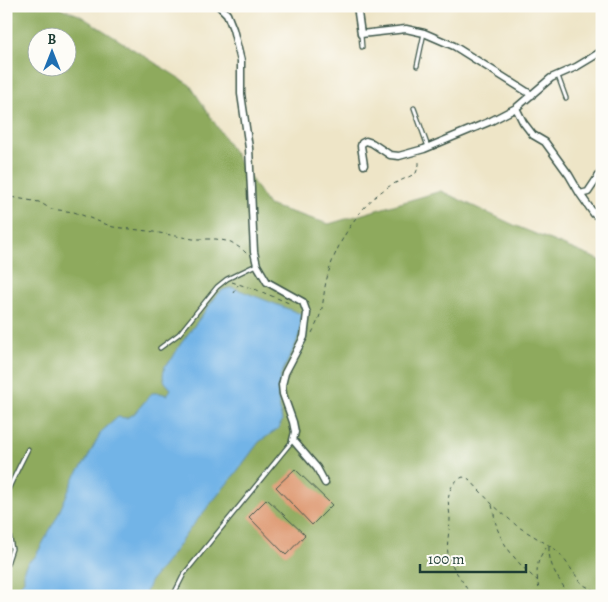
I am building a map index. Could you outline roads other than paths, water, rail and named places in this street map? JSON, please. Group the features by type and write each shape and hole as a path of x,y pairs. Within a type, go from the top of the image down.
{"street":[{"path":"218,6 227,14 241,61 241,94 250,148 256,265 267,282 303,302 307,313 304,337 285,373 282,385 283,394 293,422 294,440 317,468 325,483"},
{"path":"357,6 361,34 406,29 424,33 454,46 532,95"},
{"path":"364,164 361,146 366,141 372,142 390,155 399,156 419,151 491,121 516,108 551,78 602,51"},
{"path":"516,108 523,122 533,135 545,142 594,214 602,219"},
{"path":"580,194 588,192 602,172"}],"lane":[{"path":"417,66 424,33"},
{"path":"361,34 362,47"},
{"path":"558,75 566,98"},
{"path":"414,108 429,147"},
{"path":"160,348 179,334 217,286 256,265"},
{"path":"173,596 184,574 294,440"},
{"path":"6,494 28,449"},
{"path":"6,524 12,549 6,567"}],"water":[{"path":"229,288 234,288 301,314 301,329 281,375 278,389 282,421 279,428 259,442 189,530 150,582 146,596 6,596 6,592 17,588 24,581 24,569 39,550 57,517 75,476 86,461 101,432 118,417 126,418 134,414 152,393 167,395 171,389 163,376 165,366 172,359 180,345 217,295"}]}
